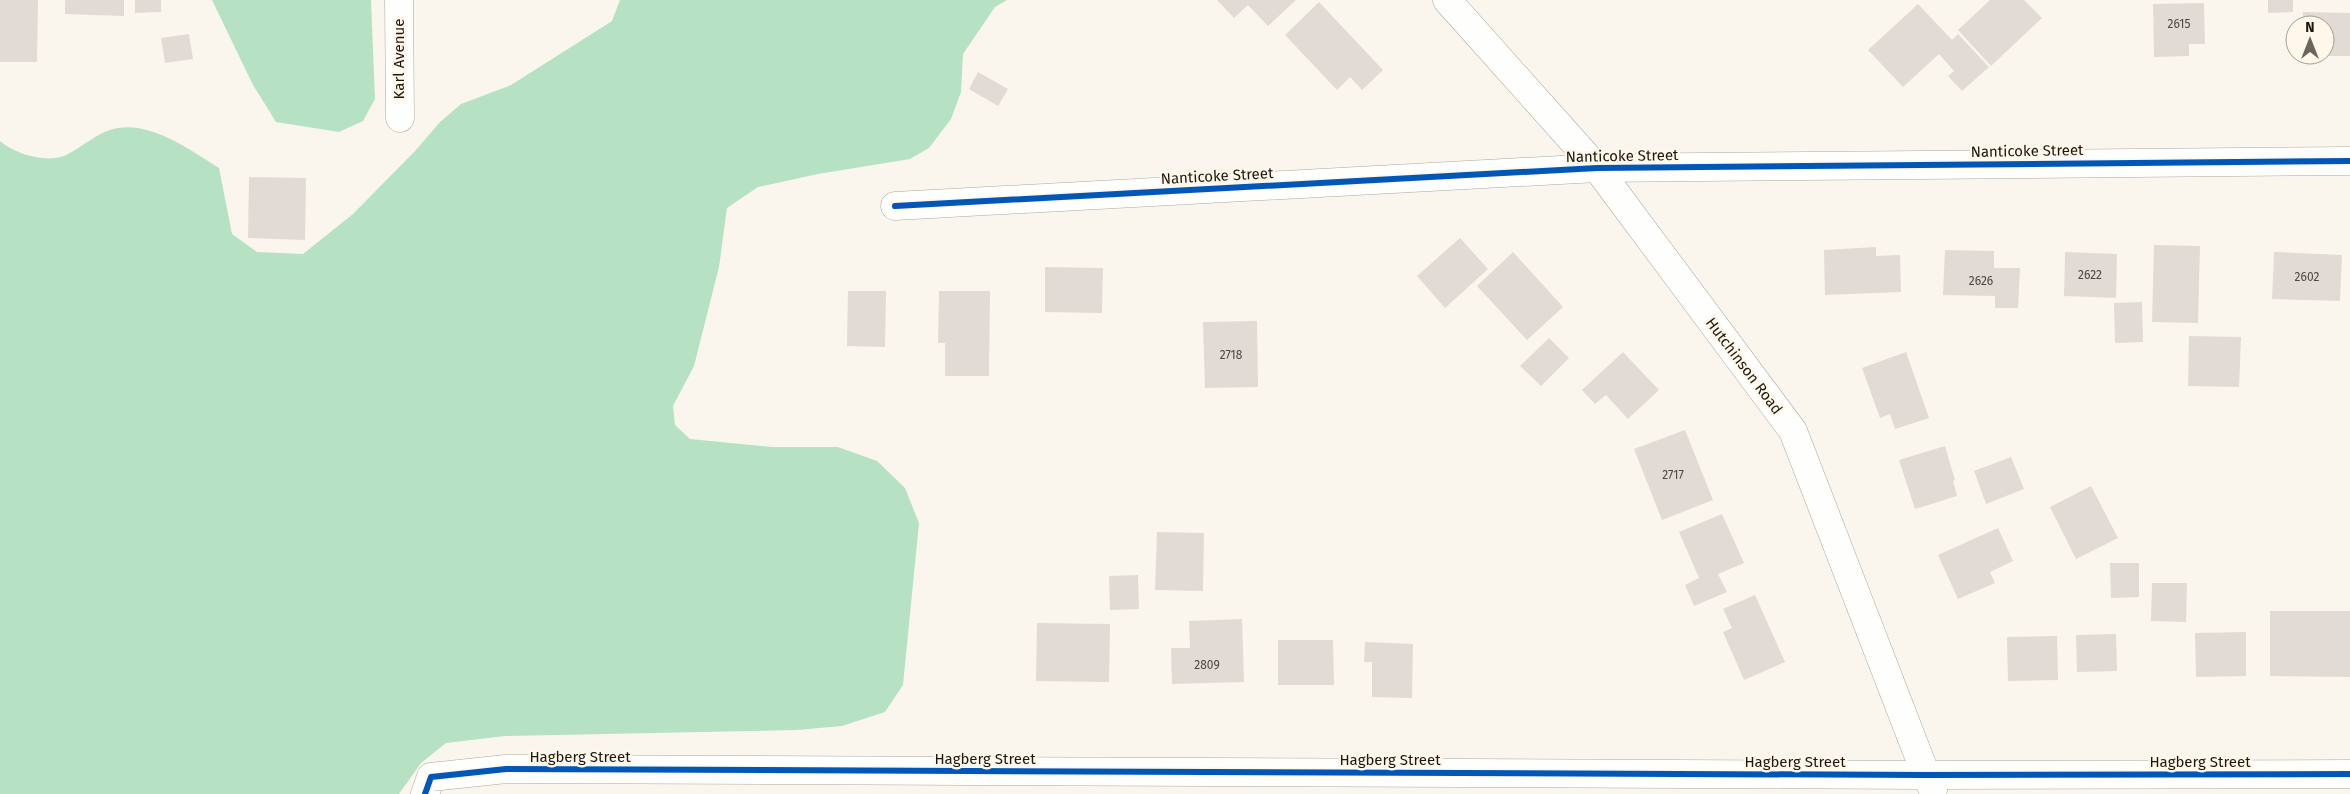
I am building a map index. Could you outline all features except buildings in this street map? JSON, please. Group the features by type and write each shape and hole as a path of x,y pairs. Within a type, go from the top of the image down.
{"street":[{"name":"Karl Avenue","path":"399,0 400,118"},
{"name":"Hutchinson Road","path":"1447,0 1597,168 1793,431 1930,785"},
{"name":"Nanticoke Street","path":"895,206 1597,168 2350,161"},
{"name":"Hagberg Street","path":"428,786 506,769 1930,785 2350,774"}],"green space":[{"path":"212,0 371,0 375,99 363,121 339,132 276,122 253,85"},
{"path":"620,0 1007,0 995,7 963,54 961,92 951,119 929,148 910,159 818,174 758,187 727,208 719,267 694,366 673,406 675,425 690,439 772,447 838,447 877,461 905,488 919,523 903,685 885,712 842,726 797,730 505,736 446,743 421,763 399,794 0,794 0,141 14,150 30,156 56,158 71,153 97,136 118,128 131,127 158,134 184,146 219,168 232,234 257,252 303,254 353,214 415,151 440,122 461,104 511,85 612,21"}],"cycle path":[{"path":"895,206 1597,168 2350,161"},
{"path":"425,794 431,777 506,769 1926,775 2350,774"}]}
